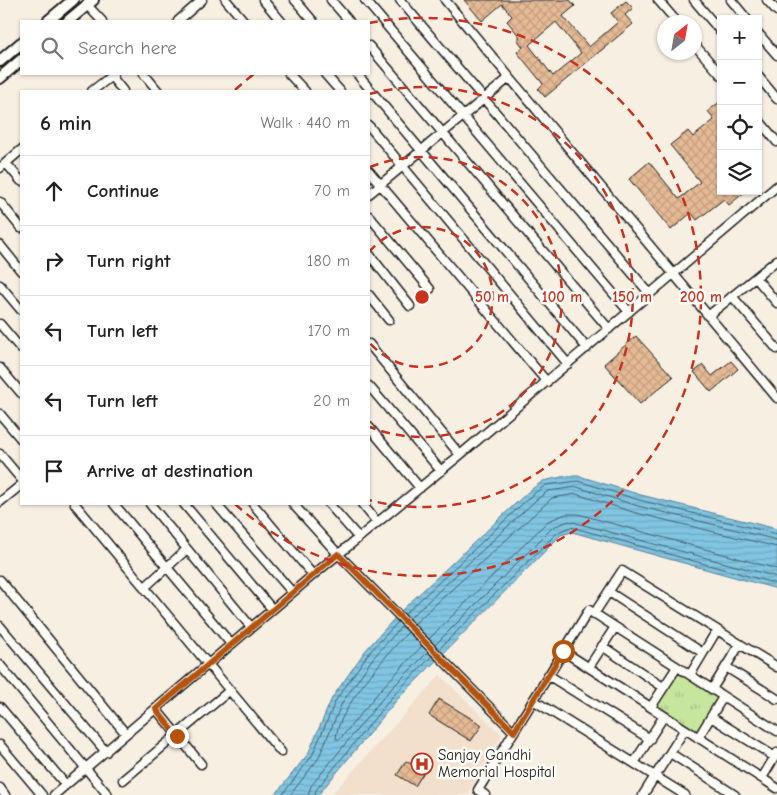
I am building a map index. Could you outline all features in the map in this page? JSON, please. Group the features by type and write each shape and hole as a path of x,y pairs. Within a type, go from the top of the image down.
{"street":[{"path":"49,20 73,0"},
{"path":"179,20 202,0"},
{"path":"226,0 243,20"},
{"path":"263,0 280,20"},
{"path":"295,0 312,20"},
{"path":"331,0 348,20"},
{"path":"365,0 462,117 629,312"},
{"path":"400,0 650,294"},
{"path":"445,0 777,398"},
{"path":"658,0 671,15"},
{"path":"694,0 717,27"},
{"path":"731,0 744,15"},
{"path":"767,0 777,11"},
{"path":"69,20 90,3 101,20"},
{"path":"762,38 777,55"},
{"path":"0,61 20,44"},
{"path":"370,47 609,329"},
{"path":"702,53 717,70"},
{"path":"0,78 20,61"},
{"path":"93,90 112,75 122,90"},
{"path":"145,75 157,90"},
{"path":"291,75 303,90"},
{"path":"326,75 339,90"},
{"path":"358,75 587,348"},
{"path":"370,193 509,78"},
{"path":"762,81 777,99"},
{"path":"762,124 777,142"},
{"path":"370,127 568,364"},
{"path":"20,151 2,165 20,180"},
{"path":"370,172 547,382"},
{"path":"54,795 312,575 441,471 777,186"},
{"path":"0,202 20,227"},
{"path":"370,217 430,289"},
{"path":"0,244 20,269"},
{"path":"370,255 410,306"},
{"path":"708,316 777,260"},
{"path":"756,278 777,303"},
{"path":"0,284 20,309"},
{"path":"370,296 390,320"},
{"path":"732,296 777,349"},
{"path":"0,324 20,348"},
{"path":"370,345 460,455"},
{"path":"0,368 20,392"},
{"path":"370,387 441,471"},
{"path":"0,414 20,438"},
{"path":"370,428 420,488"},
{"path":"0,454 20,478"},
{"path":"1,500 20,486"},
{"path":"76,505 281,752"},
{"path":"115,505 231,644"},
{"path":"151,505 251,627"},
{"path":"185,505 272,609"},
{"path":"217,505 292,592"},
{"path":"254,505 312,575"},
{"path":"294,505 338,554 448,663 514,732"},
{"path":"330,505 358,537"},
{"path":"363,505 377,522"},
{"path":"144,588 187,549"},
{"path":"594,614 622,571 777,668"},
{"path":"0,580 126,734"},
{"path":"608,592 703,653"},
{"path":"485,795 478,790 589,610 777,731"},
{"path":"0,626 106,752"},
{"path":"588,668 615,627"},
{"path":"690,675 717,630"},
{"path":"712,689 740,644"},
{"path":"602,646 663,687"},
{"path":"563,651 777,788"},
{"path":"0,664 108,795"},
{"path":"651,707 676,666"},
{"path":"726,667 777,699"},
{"path":"548,675 650,739"},
{"path":"123,780 229,690"},
{"path":"698,738 723,697"},
{"path":"533,700 685,795"},
{"path":"0,707 66,785"},
{"path":"156,709 201,764"},
{"path":"634,763 664,716"},
{"path":"711,717 776,755 762,778"},
{"path":"643,795 685,729"},
{"path":"0,745 42,795"},
{"path":"670,753 735,795"},
{"path":"0,788 6,795"}],"shaded area":[{"name":"Sanjay Gandhi Memorial Hospital","path":"440,675 502,735 468,793 471,795 331,795"}],"green space":[{"path":"676,670 720,698 697,734 653,706"}],"water":[{"path":"566,476 579,476 641,495 777,529 777,589 572,532 561,535 396,701 318,795 275,795 308,754 332,698 365,651 403,609 529,491 543,481"}],"building":[{"path":"464,0 570,0 575,6 563,16 589,47 618,22 611,13 626,1 633,8 625,15 633,24 545,97 538,89 543,84 517,52 523,47 517,39 520,37 507,21 512,16 502,4 482,21","holes":["556,22 581,53 553,76 529,45"]},
{"path":"717,104 717,195 741,195 729,205 724,199 697,220 691,213 671,230 629,179 649,162 679,199 700,182 670,145 688,131 693,137 714,120 708,111"},
{"path":"636,336 673,377 640,404 604,364"},
{"path":"731,361 738,369 711,392 694,372 703,365 712,376"},
{"path":"439,699 482,725 471,741 429,715"},
{"path":"406,761 424,772 415,786 397,775"}],"place":[{"name":"Sanjay Gandhi Memorial Hospital","path":"422,764"}],"route":[{"path":"177,736 156,709 338,554 448,663 514,732 563,651"}]}
